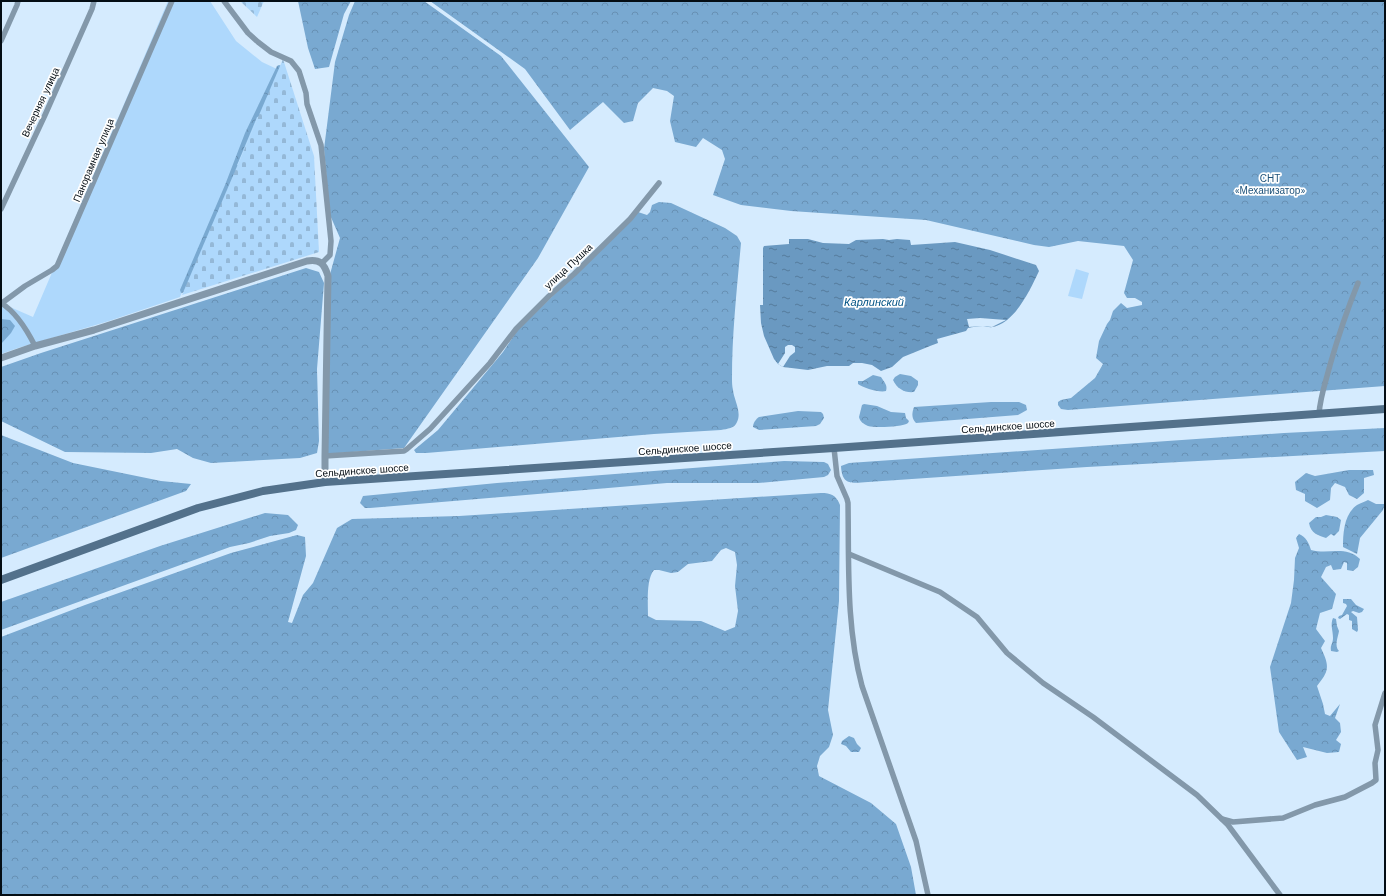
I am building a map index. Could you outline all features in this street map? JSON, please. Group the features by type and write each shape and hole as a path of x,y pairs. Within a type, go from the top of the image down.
{"main road":[{"name":"Сельдинское шоссе","path":"1,580 242,492 263,491 325,482 1385,409"}],"street":[{"path":"1,42 18,1"},
{"name":"Вечерняя улица","path":"1,209 45,115 92,9 94,1"},
{"name":"Панорамная улица","path":"2,303 25,286 57,266 172,1"},
{"path":"224,1 255,39 271,52 291,61 299,71 302,79 307,104 321,145 331,241 330,255 322,263"},
{"name":"улица Пушка","path":"324,456 404,451 408,449 430,429 490,363 516,329 630,219 659,183"},
{"path":"1,358 35,346 94,330 307,260 314,260 322,263 326,268 328,276 324,456 325,482"},
{"path":"1319,414 1324,388 1342,325 1358,283"},
{"path":"2,303 10,309 18,319 35,346"},
{"path":"834,448 837,476 848,503 850,614 857,666 865,694 916,841 928,895"},
{"path":"849,554 940,592 977,617 1007,653 1043,683 1093,717 1197,795 1228,825 1280,895"},
{"path":"1222,819 1233,822 1283,818 1315,805 1345,797 1376,780 1375,763 1378,750 1375,725 1385,693"}],"green space":[{"path":"168,1 210,1 236,41 262,62 279,70 180,297 109,321 1,354 1,303 33,317"},
{"path":"240,1 264,1 257,17"},
{"path":"298,1 351,1 344,14 329,67 315,69 308,48"},
{"path":"355,1 424,1 501,56 589,167 538,258 404,448 327,454 329,278 340,238 330,215 324,149 335,62 349,15"},
{"name":"СНТ «Механизатор»","path":"430,1 1385,1 1385,386 1068,410 1061,409 1058,402 1071,398 1095,378 1103,364 1096,358 1099,341 1113,311 1121,303 1127,308 1142,305 1142,302 1135,298 1127,298 1124,293 1133,260 1124,246 1078,241 1049,247 1034,245 926,220 791,211 741,205 713,195 725,159 722,150 703,138 696,147 675,142 670,121 674,96 667,91 653,88 638,103 633,121 624,123 603,102 570,130 525,69"},
{"path":"283,59 314,156 319,252 182,295"},
{"path":"279,65 284,67 264,115 257,117 237,165 241,167 186,292 181,293 180,290 225,185 245,133 277,66"},
{"path":"659,202 671,203 725,228 737,236 741,243 732,361 732,387 739,414 736,424 730,428 721,430 416,453 414,450 438,430 503,352 517,331 638,212 647,215 650,212 652,205"},
{"path":"306,268 319,272 324,283 317,369 319,441 317,453 300,458 211,463 193,458 177,449 151,453 65,452 1,421 1,367"},
{"path":"1076,269 1089,273 1082,299 1068,296"},
{"path":"1,319 10,320 15,326 1,344"},
{"path":"900,374 911,376 918,381 918,385 914,392 904,391 897,386 893,380"},
{"path":"873,375 881,377 886,385 886,391 872,390 858,384 858,381 863,381"},
{"path":"991,402 1019,402 1026,405 1027,410 1018,415 916,423 912,413 914,407"},
{"path":"862,405 877,406 891,412 905,413 906,418 909,421 908,423 895,426 868,426 861,422 859,417"},
{"path":"798,411 821,412 824,418 820,424 816,426 759,430 753,427 755,421 759,417"},
{"path":"1385,428 1385,451 1087,467 857,483 849,482 843,477 841,466 849,463 1284,433"},
{"path":"1,435 73,463 161,481 191,484 186,491 1,558"},
{"path":"784,461 824,462 828,464 831,470 828,475 824,477 758,483 667,483 370,508 365,508 360,503 363,496 497,483"},
{"path":"1349,470 1373,470 1374,475 1364,478 1364,493 1357,499 1349,495 1345,487 1335,483 1331,488 1330,500 1317,508 1305,501 1305,494 1296,490 1295,482 1306,473 1315,476"},
{"path":"821,493 828,493 835,497 840,505 839,601 828,710 833,735 829,747 820,756 817,766 819,776 871,803 896,824 911,867 916,895 1,895 1,637 85,605 231,553 297,535 305,537 306,556 288,622 292,623 303,595 313,583 337,528 352,519 459,516","holes":["726,548 735,552 737,565 735,586 738,611 735,627 725,631 701,621 656,620 648,616 649,585 651,574 654,570 671,573 678,572 688,564 712,561 721,550"]},
{"path":"1368,500 1376,504 1385,504 1383,510 1360,538 1357,554 1343,547 1345,524 1349,513 1358,504"},
{"path":"265,513 288,515 298,525 296,530 230,547 1,630 1,602 160,546"},
{"path":"1326,515 1337,517 1341,520 1339,531 1334,536 1331,534 1326,538 1313,532 1309,523 1316,517"},
{"path":"1299,534 1307,540 1311,550 1349,552 1360,559 1358,567 1353,571 1347,570 1347,563 1344,562 1341,569 1333,570 1331,565 1326,567 1321,577 1336,594 1332,609 1320,613 1316,629 1325,641 1321,648 1327,664 1326,672 1317,686 1325,714 1330,716 1340,704 1335,718 1340,723 1341,732 1336,740 1341,744 1339,752 1327,753 1303,747 1307,757 1297,760 1279,732 1270,667 1291,603 1295,558 1299,548 1296,538"},
{"path":"1343,599 1351,599 1356,605 1364,609 1359,613 1353,611 1351,612 1357,617 1357,632 1352,629 1352,621 1349,620 1349,615 1347,614 1340,619 1338,618 1342,615 1347,606 1343,603"},
{"path":"1333,618 1336,619 1339,631 1337,644 1339,651 1337,652 1331,651 1333,642"},
{"path":"849,736 854,738 861,748 859,752 851,752 846,746 841,744 842,741"}],"water":[{"name":"Карлинский","path":"789,239 808,239 823,243 849,244 856,240 883,239 910,240 911,245 955,242 990,250 1036,265 1039,271 1021,305 1008,319 991,327 981,326 968,328 966,331 937,339 938,343 903,357 892,367 881,371 872,365 853,363 849,366 827,366 808,370 783,367 774,359 764,336 761,323 760,305 763,305 763,248 764,246 789,244"}],"pier":[{"path":"980,318 1006,320 992,327 969,327 967,319"},
{"path":"788,345 795,347 795,352 790,356 783,367 778,364 785,353 785,347"}]}
